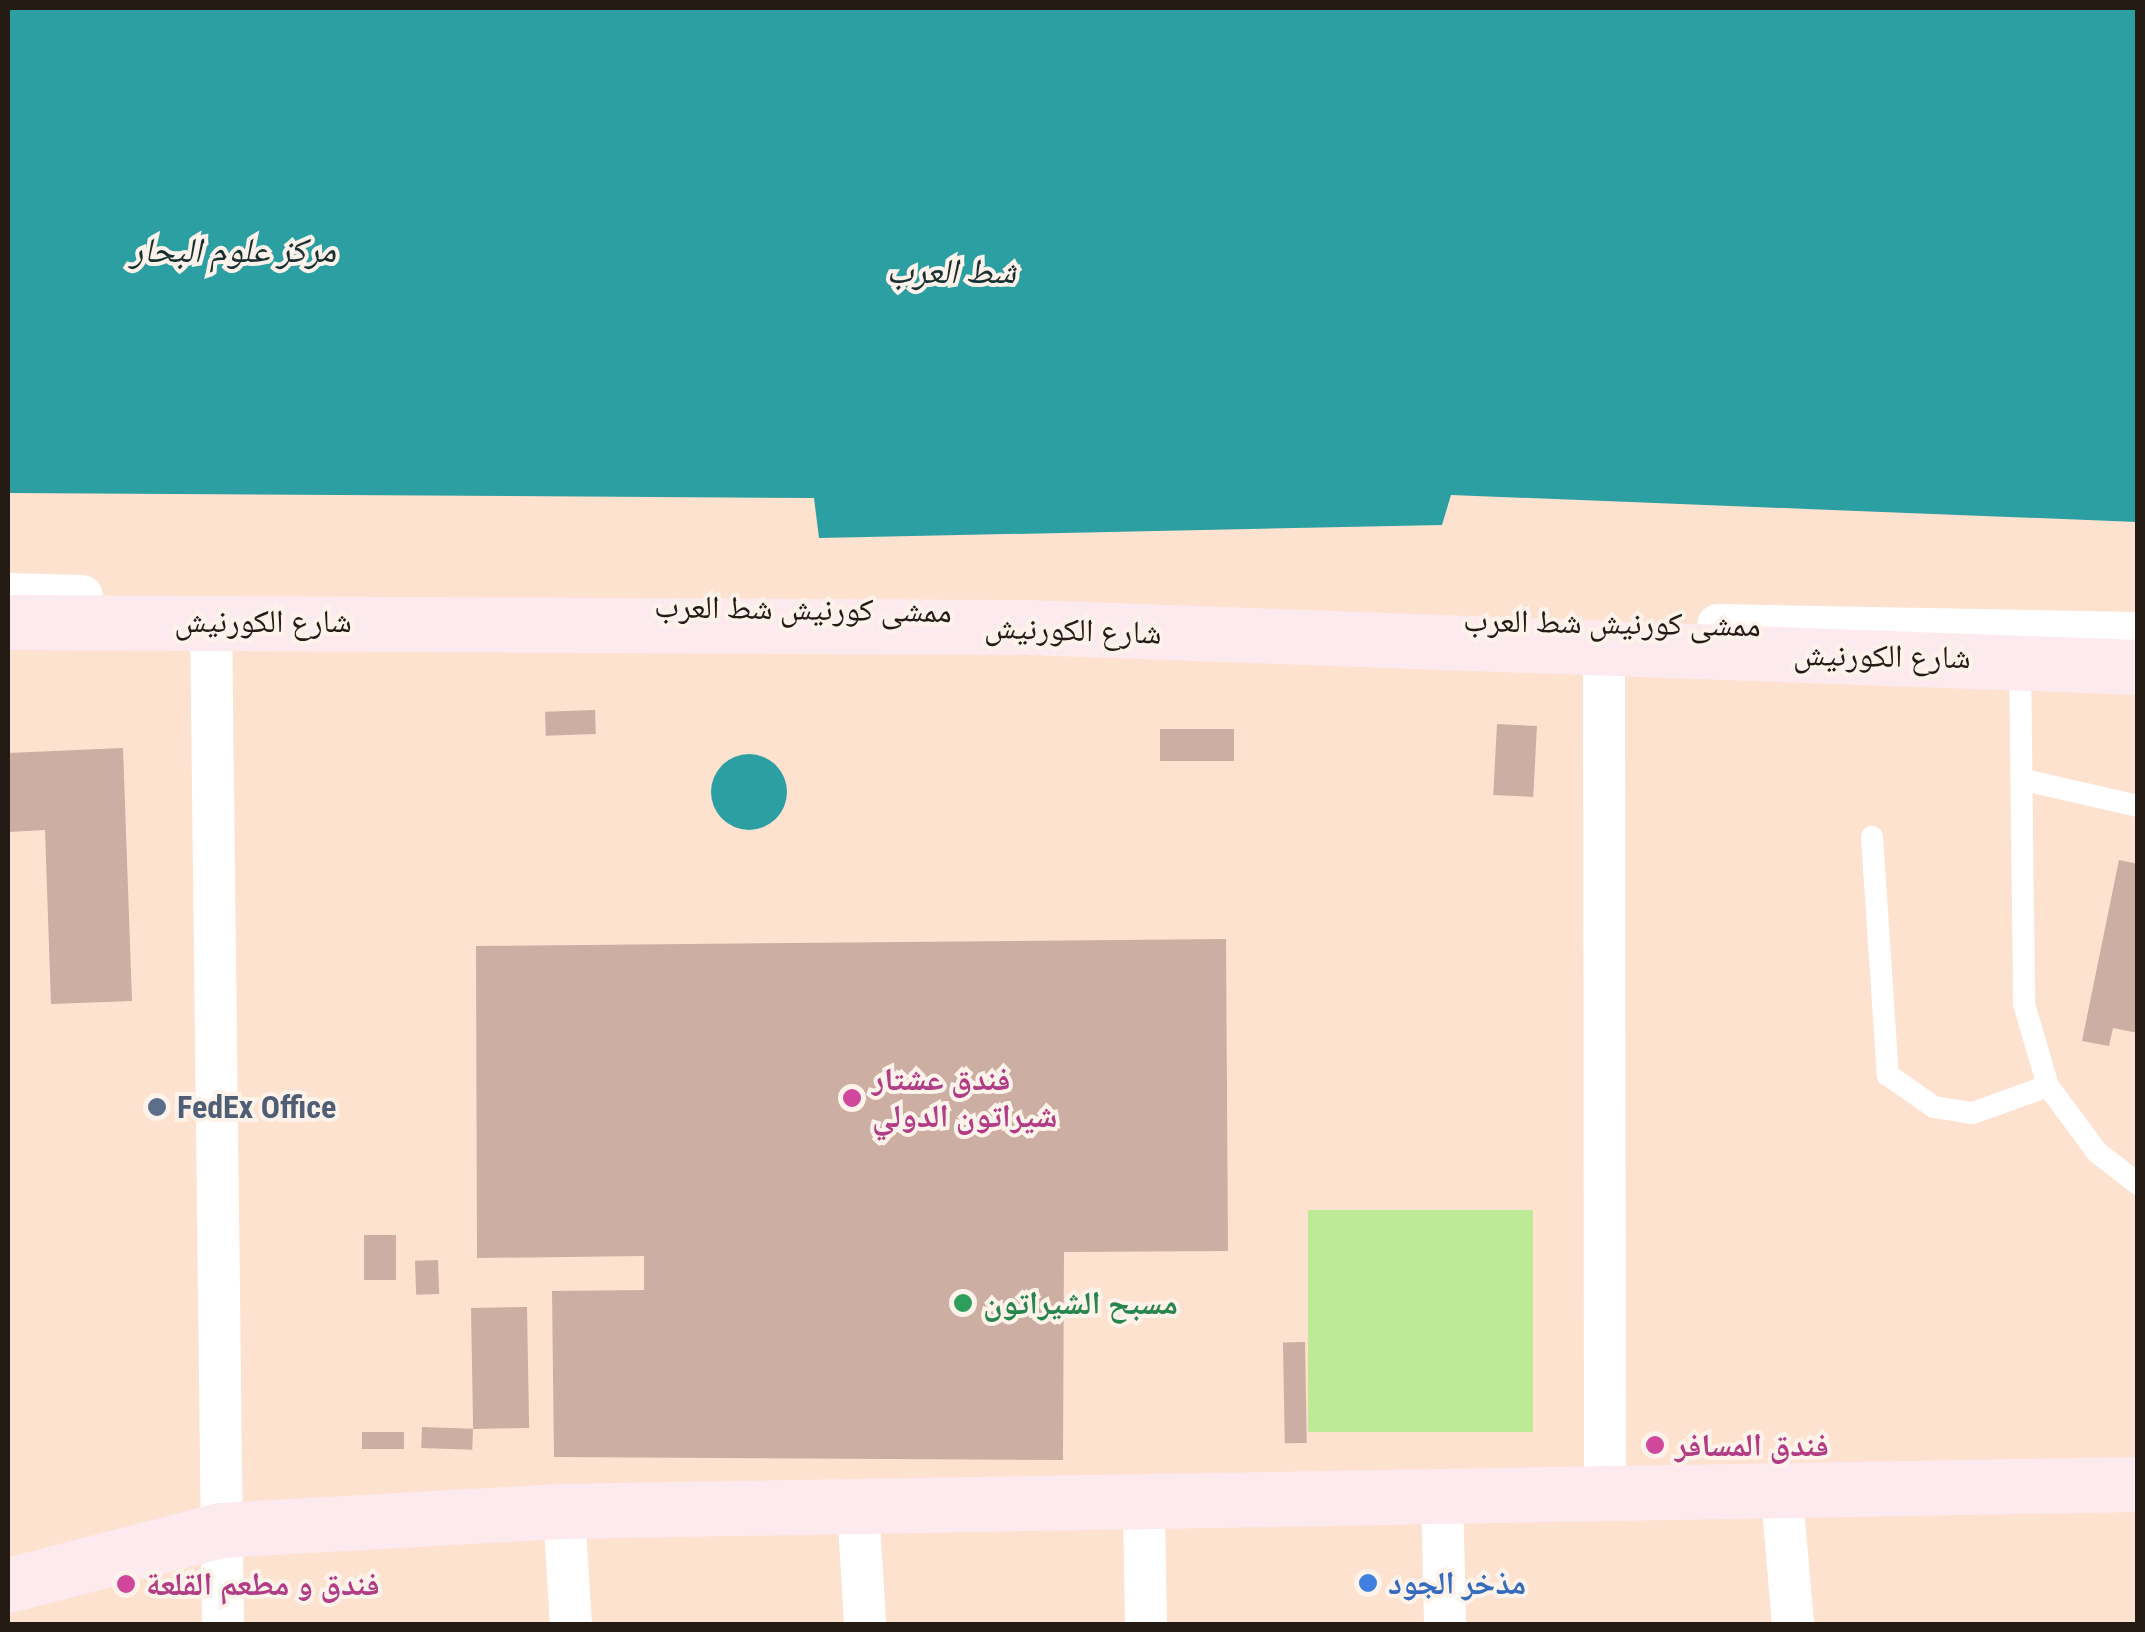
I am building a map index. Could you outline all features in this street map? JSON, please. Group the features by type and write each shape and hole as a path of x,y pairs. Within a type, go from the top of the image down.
{"street":[{"name":"ممشى كورنيش شط العرب","path":"8,594 2138,633"},
{"name":"شارع الكورنيش","path":"8,622 211,620 1028,628 2020,659 2138,667"},
{"path":"211,620 223,1624"},
{"path":"1604,649 1605,1496"},
{"path":"8,1585 220,1530 564,1511 1442,1497 1782,1496 2138,1484"},
{"path":"1782,1496 1792,1624"},
{"path":"1442,1497 1445,1624"},
{"path":"1144,1502 1146,1624"},
{"path":"858,1505 864,1624"},
{"path":"564,1511 570,1624"}],"lane":[{"path":"2020,659 2024,1004 2048,1086 2097,1152 2138,1184"},
{"path":"2024,780 2138,806"},
{"path":"1872,837 1888,1075 1934,1107 1974,1113 2048,1086"}],"green space":[{"path":"1308,1210 1533,1210 1533,1432 1308,1432"}],"water":[{"name":"شط العرب","path":"8,8 2137,8 2137,522 1451,495 1442,525 819,538 814,498 8,493"},
{"path":"749,754 776,765 787,792 776,819 749,830 722,819 711,792 722,765"}],"building":[{"path":"595,710 596,734 546,736 545,712"},
{"path":"1497,724 1537,726 1533,797 1493,795"},
{"path":"1160,729 1234,729 1234,761 1160,761"},
{"path":"123,748 132,1001 51,1004 45,830 8,832 8,753"},
{"path":"2119,860 2138,864 2138,1033 2113,1028 2109,1046 2082,1041"},
{"name":"فندق عشتار شيراتون الدولي","path":"1226,939 1228,1251 1064,1252 1063,1460 554,1457 552,1291 644,1290 644,1256 477,1258 476,946"},
{"path":"364,1235 396,1235 396,1280 364,1280"},
{"path":"438,1260 439,1294 416,1295 415,1261"},
{"path":"527,1307 529,1428 473,1429 471,1308"},
{"path":"1283,1342 1305,1342 1307,1443 1285,1443"},
{"path":"422,1427 473,1429 472,1450 421,1448"},
{"path":"362,1432 404,1432 404,1449 362,1449"}],"place":[{"name":"فندق عشتار شيراتون الدولي","path":"852,1098"},
{"name":"FedEx Office","path":"157,1107"},
{"name":"مسبح الشيراتون","path":"963,1303"},
{"name":"فندق المسافر","path":"1655,1445"},
{"name":"مذخر الجود","path":"1368,1583"},
{"name":"فندق و مطعم القلعة","path":"126,1584"}],"water label":[{"name":"مركز علوم البحار","path":"233,251"}]}
